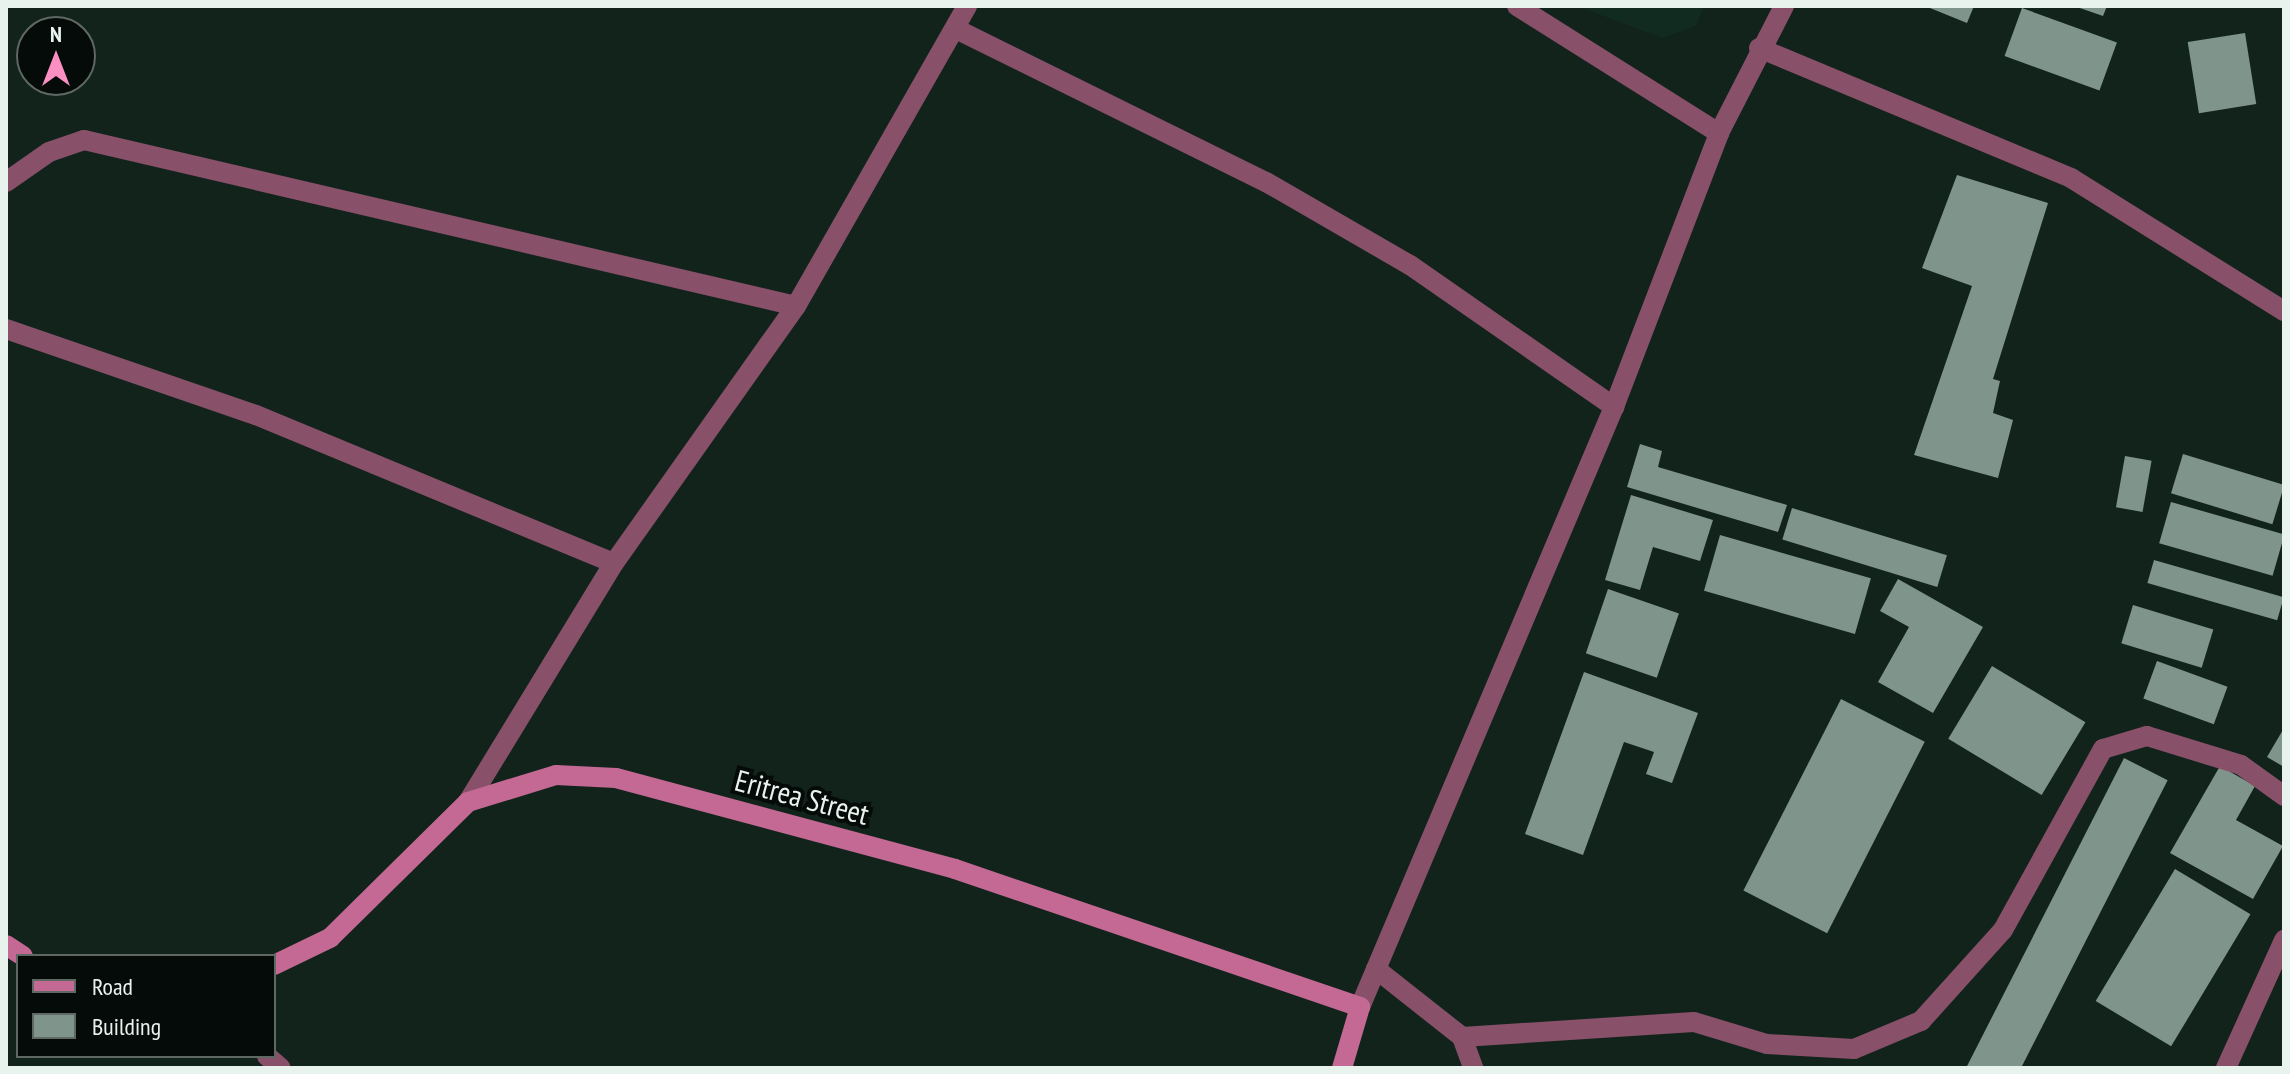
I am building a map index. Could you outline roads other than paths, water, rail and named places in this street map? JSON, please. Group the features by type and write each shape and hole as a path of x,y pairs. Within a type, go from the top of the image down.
{"main road":[{"name":"Eritrea Street","path":"276,964 330,938 468,802 556,775 616,778 955,869 1360,1007"},
{"path":"1342,1068 1360,1007"}],"street":[{"path":"468,802 614,563 796,306 967,6"},
{"path":"1517,6 1719,133"},
{"path":"1360,1007 1614,407 1719,133 1759,48 1784,6"},
{"path":"956,29 1279,190 1410,265 1614,407"},
{"path":"1759,48 2071,178 2284,311"},
{"path":"6,182 49,152 84,140 796,306"},
{"path":"6,329 256,415 614,563"},
{"path":"1462,1037 1694,1022 1767,1044 1854,1049 1921,1021 2003,930 2103,749 2147,736 2241,765 2284,796"},
{"path":"2226,1068 2284,940"},
{"path":"1376,969 1462,1037 1473,1068"}]}
